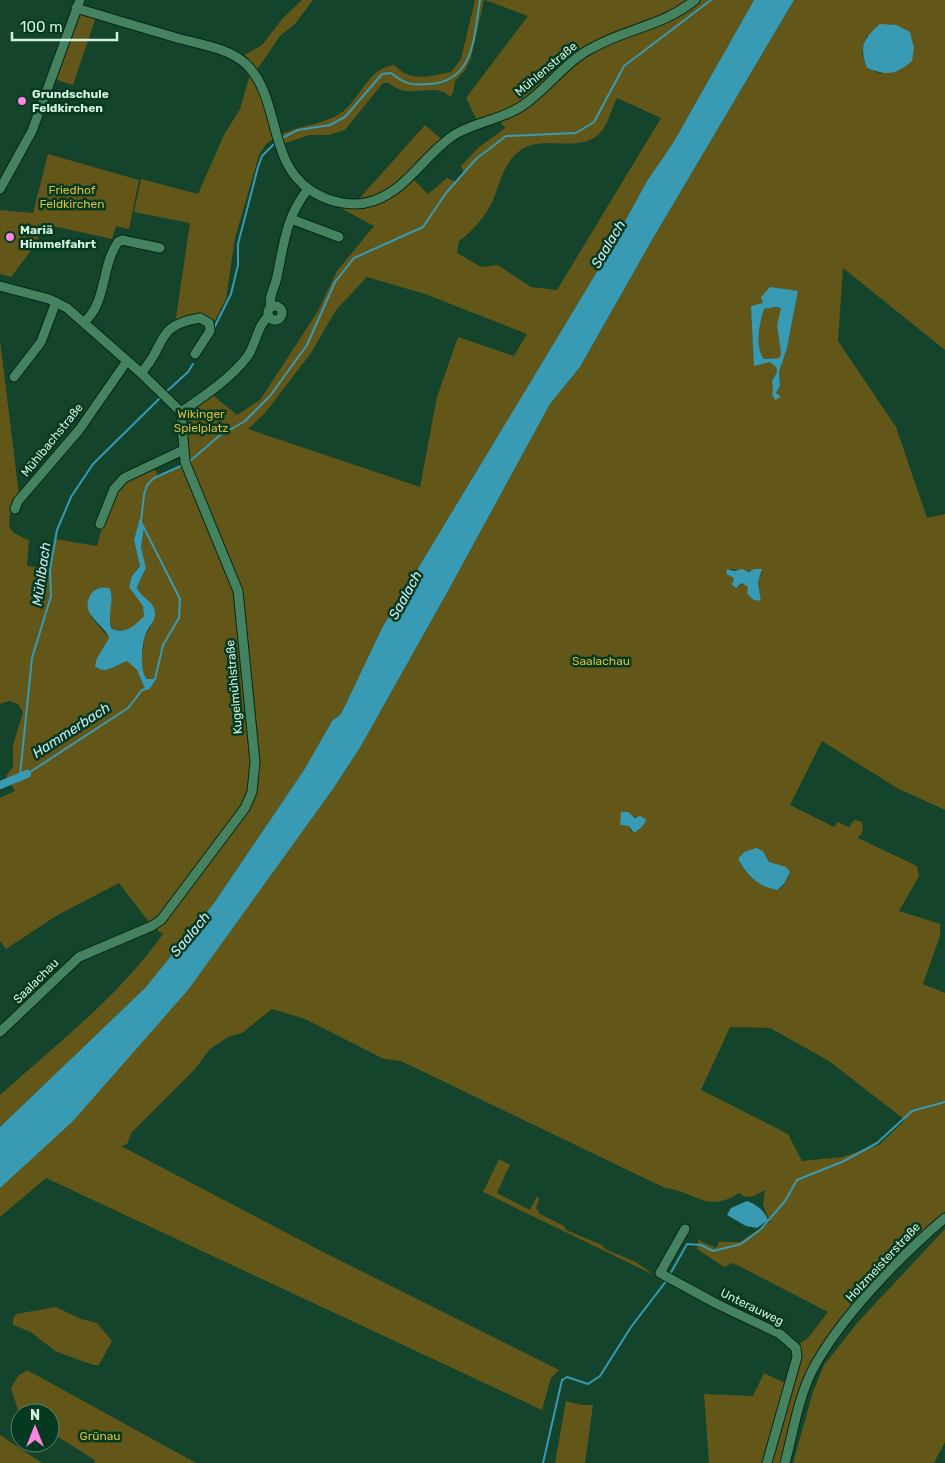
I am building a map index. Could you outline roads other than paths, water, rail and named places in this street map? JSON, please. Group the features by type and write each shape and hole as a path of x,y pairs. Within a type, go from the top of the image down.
{"street":[{"name":"Mühlenstraße","path":"78,4 239,58 251,70 263,91 278,141 292,171 308,188 325,198 348,204 369,202 383,196 404,182 454,135 522,106 569,64 593,47 658,23 696,0"},
{"path":"0,189 32,131 78,4"},
{"path":"0,286 56,302 84,322 163,393 181,412 222,382 245,359 270,312 270,302 277,278 282,243 291,218 308,188"},
{"path":"291,218 338,237"},
{"path":"84,322 95,312 118,242 122,240 160,248"},
{"path":"14,377 41,342 56,302"},
{"path":"141,373 154,358 162,338 170,328 200,318 209,323 210,331 195,354"},
{"name":"Mühlbachstraße","path":"15,509 18,501 79,430 127,361"},
{"name":"Kugelmühlstraße","path":"91,950 152,926 161,920 245,808 252,792 255,762 238,591 189,471 183,450 181,412"},
{"path":"100,524 114,489 124,478 183,450"},
{"name":"Saalachau","path":"0,1032 69,966 91,950"},
{"name":"Holzmeisterstraße","path":"785,1463 805,1388 812,1371 826,1348 863,1300 945,1218"},
{"name":"Unterauweg","path":"685,1229 660,1273 780,1334 796,1348 797,1357 767,1463"}],"water":[{"name":"Saalach","path":"754,0 794,0 652,240 580,367 550,404 361,746 333,789 188,990 73,1121 0,1188 0,1127 145,988 214,903 304,770 332,721 341,714 382,628 601,265 647,181 673,143"},
{"path":"880,24 896,25 910,32 914,48 912,61 891,73 867,68 863,54 866,39"},
{"path":"770,287 798,291 787,348 779,372 780,386 776,393 781,397 775,400 772,394 772,381 777,372 776,367 770,362 754,366 751,306 763,303 761,297","holes":["781,308 777,325 781,354 779,358 764,359 759,348 760,327 764,309"]},
{"path":"140,518 144,527 141,547 146,568 137,587 152,605 155,612 153,621 147,630 142,657 144,675 147,679 155,679 149,688 145,689 137,670 127,661 107,670 99,669 95,666 97,658 109,638 88,608 88,601 95,590 109,588 112,596 110,624 112,629 126,630 144,616 143,606 129,587 132,576 140,566 134,540"},
{"path":"727,569 734,571 742,569 749,572 754,569 762,569 758,583 761,601 754,600 747,594 748,587 742,583 736,588 732,585 734,578 726,574"},
{"path":"621,812 628,812 635,818 640,816 646,819 641,828 634,833 629,826 620,825"},
{"path":"756,848 763,851 769,862 786,867 790,872 784,884 777,890 759,883 745,870 738,859 744,852"},
{"path":"747,1201 760,1208 768,1220 757,1228 746,1226 727,1215 731,1208"}],"waterway":[{"path":"280,139 298,130 330,125 345,117 382,74 391,73 405,82 418,84 445,81 456,75 470,54 480,0"},
{"path":"190,461 219,436 245,421 270,396 307,345 335,282 354,258 423,227 446,193 476,159 506,136 576,133 594,122 624,66 711,0"},
{"path":"214,328 231,294 238,265 238,244 258,167 262,156 276,142"},
{"name":"Mühlbach","path":"166,392 188,372 193,364"},
{"name":"Mühlbach","path":"20,775 32,658 51,596 50,569 57,530 71,497 93,464 161,397"},
{"name":"Hammerbach","path":"27,774 128,708 142,690 149,688 155,679 163,645 179,618 180,599 141,522 144,495 147,485 154,478 183,465"},
{"name":"Hammerbach","path":"0,785 27,774"},
{"path":"669,1276 687,1244 701,1245 713,1251 741,1244 761,1229 785,1201 797,1180 844,1161 877,1143 912,1111 945,1102"},
{"path":"543,1463 562,1380 567,1377 588,1384 600,1376 631,1327 667,1280"}],"place":[{"name":"Grundschule Feldkirchen","path":"22,101"},
{"name":"Mariä Himmelfahrt","path":"10,237"}],"park label":[{"name":"Friedhof Feldkirchen","path":"72,197"},
{"name":"Wikinger Spielplatz","path":"201,421"},
{"name":"Grünau","path":"100,1436"}]}
